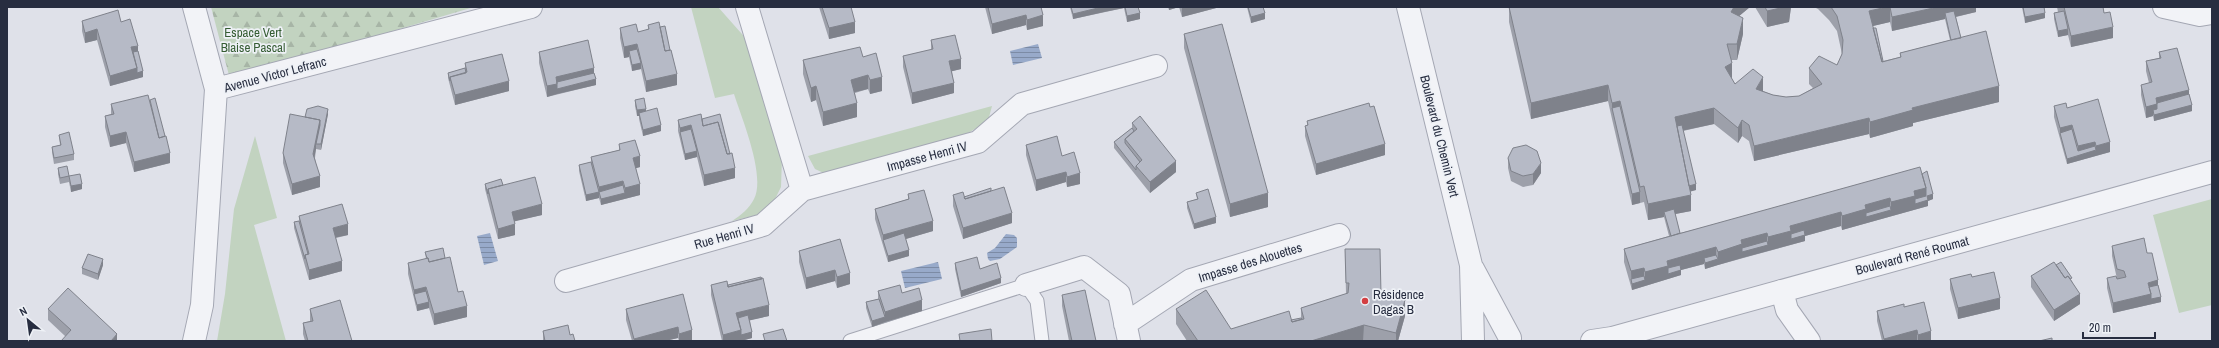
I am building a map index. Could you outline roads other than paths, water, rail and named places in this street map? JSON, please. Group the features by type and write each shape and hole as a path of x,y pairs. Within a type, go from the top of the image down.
{"street":[{"path":"194,7 216,89"},
{"name":"Avenue Victor Lefranc","path":"194,341 202,305 216,89 532,7"},
{"path":"747,7 802,190"},
{"name":"Boulevard du Chemin Vert","path":"1408,7 1470,265 1473,341"},
{"path":"2164,7 2200,15 2212,13"},
{"name":"Impasse Henri IV","path":"802,190 978,142 1022,104 1156,66"},
{"name":"Boulevard René Roumat","path":"1603,340 2212,172"},
{"name":"Rue Henri IV","path":"566,281 763,225 802,190"},
{"name":"Impasse des Alouettes","path":"1026,285 1084,267 1119,294 1127,332 1191,280 1339,235"},
{"name":"Boulevard du Chemin Vert","path":"1470,265 1513,340"},
{"path":"1782,291 1787,310 1809,341"},
{"path":"1478,341 1491,337 1513,340"}],"lane":[{"path":"850,341 1026,285 1037,300 1042,341"}],"water":[{"path":"1038,44 1042,58 1013,65 1010,51"},
{"path":"490,233 498,261 484,265 477,236"},
{"path":"1006,234 1014,235 1017,238 1017,247 1000,259 990,261 987,253 995,248"},
{"path":"938,262 942,279 905,288 901,271"}],"place":[{"name":"Résidence Dagas B","path":"1365,301"}],"park label":[{"name":"Espace Vert Blaise Pascal","path":"253,40"}]}
